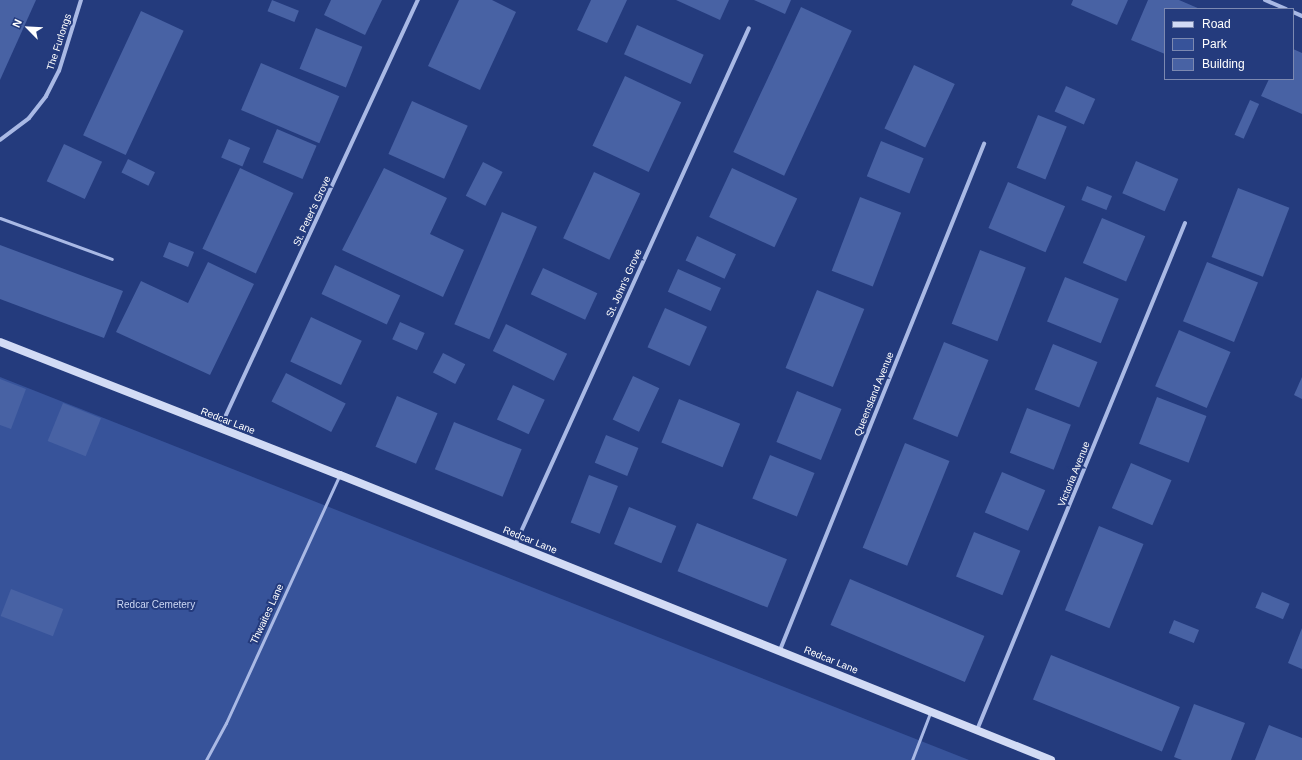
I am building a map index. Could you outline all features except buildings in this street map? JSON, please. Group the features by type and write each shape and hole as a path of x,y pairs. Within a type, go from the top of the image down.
{"main road":[{"name":"Redcar Lane","path":"0,342 340,475 780,650 1051,760"}],"street":[{"name":"The Furlongs","path":"0,140 29,118 46,96 59,71 81,0"},
{"name":"St. Peter's Grove","path":"220,428 418,0"},
{"path":"1265,0 1284,8"},
{"name":"St. John's Grove","path":"515,545 749,28"},
{"name":"Queensland Avenue","path":"780,650 984,144"},
{"name":"Victoria Avenue","path":"977,731 1185,223"}],"lane":[{"path":"0,218 112,259"},
{"name":"Thwaites Lane","path":"206,760 226,723 340,475"},
{"path":"912,760 931,711"}],"green space":[{"name":"Redcar Cemetery","path":"0,377 969,760 0,760"}]}
